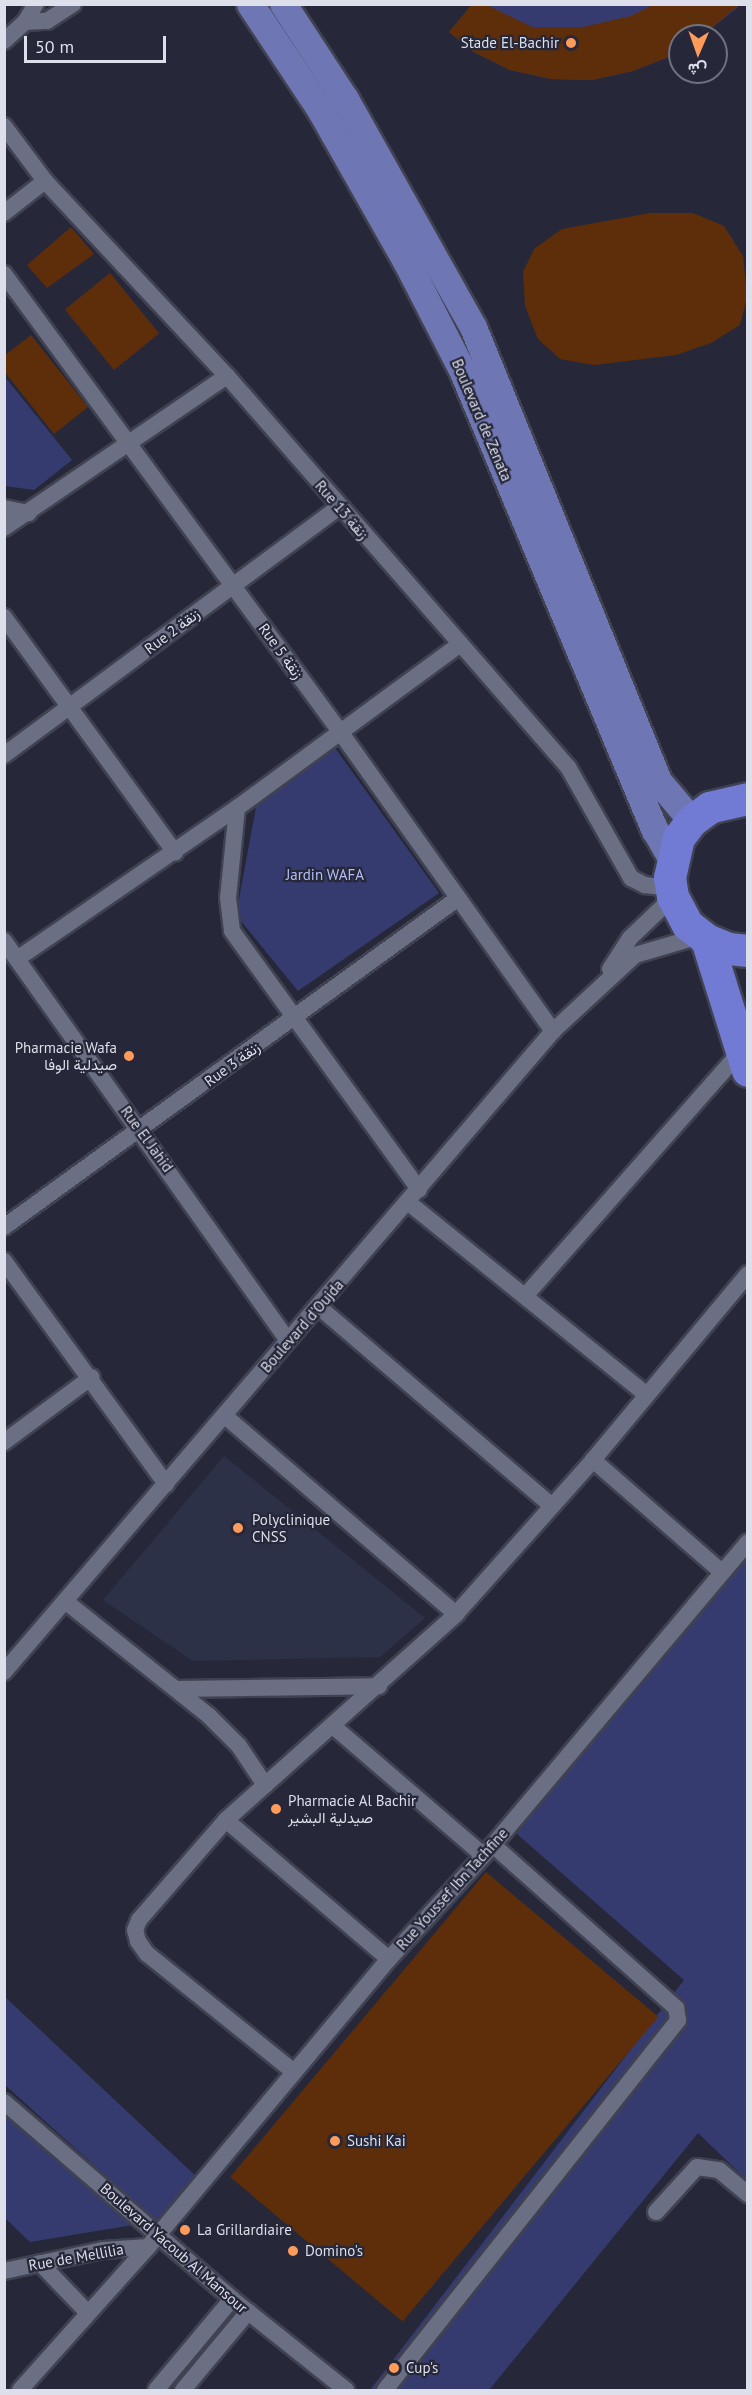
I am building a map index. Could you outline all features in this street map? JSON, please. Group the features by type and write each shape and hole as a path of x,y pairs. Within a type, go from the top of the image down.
{"highway":[{"path":"747,799 710,808 692,821 679,838 672,881 688,925 703,938 729,949 747,951"},
{"path":"703,938 744,1061"}],"main road":[{"name":"Boulevard de Zenata","path":"250,4 321,111 406,261 463,372 656,830 672,881"},
{"name":"Boulevard de Zenata","path":"283,4 345,99 473,327 660,782 692,821"}],"street":[{"path":"4,41 25,22 36,4"},
{"path":"25,22 47,21 73,4"},
{"name":"Rue 13 زنقة","path":"4,126 45,181 227,376 568,767 631,878 645,885 672,881"},
{"path":"4,213 45,181"},
{"name":"Rue 5 زنقة","path":"4,274 341,733 553,1031"},
{"path":"4,528 227,376"},
{"name":"Rue 2 زنقة","path":"4,754 70,709 339,507"},
{"path":"4,508 28,513"},
{"path":"4,617 175,852"},
{"path":"17,959 237,808 460,644"},
{"path":"237,808 228,898 230,925 414,1196 526,1295 645,1394"},
{"name":"Boulevard d'Oujda","path":"602,982 630,938 672,881"},
{"name":"Rue 3 زنقة","path":"4,1227 141,1131 457,899"},
{"name":"Boulevard d'Oujda","path":"4,1672 288,1340 319,1307 553,1031 602,982 647,949 703,938"},
{"name":"Rue El Jahid","path":"4,940 288,1340"},
{"path":"526,1295 744,1061"},
{"path":"4,1261 92,1377 166,1484"},
{"path":"294,2072 147,1954 138,1941 135,1930 139,1920 226,1820 379,1686 456,1614 593,1460 645,1394 747,1274"},
{"path":"319,1307 551,1505"},
{"path":"4,1442 92,1377"},
{"path":"225,1416 456,1614"},
{"path":"593,1460 722,1572"},
{"name":"Rue Youssef Ibn Tachfine","path":"20,2391 87,2312 153,2241 389,1959 488,1850 747,1542"},
{"path":"65,1602 176,1689 239,1746 266,1785"},
{"path":"176,1689 379,1686"},
{"path":"333,1726 488,1850 676,2008 678,2020 385,2391"},
{"path":"226,1820 389,1959"},
{"name":"Boulevard Yacoub Al Mansour","path":"4,2102 153,2241 232,2299 346,2391"},
{"path":"656,2212 697,2167 718,2170 747,2194"},
{"name":"Rue de Mellilia","path":"4,2271 153,2241"},
{"path":"39,2263 87,2312"},
{"path":"156,2391 232,2299"},
{"path":"183,2391 248,2312"}],"shaded area":[{"name":"Polyclinique CNSS","path":"224,1456 425,1618 380,1657 193,1661 103,1600"}],"green space":[{"name":"Stade El-Bachir","path":"735,4 738,7 717,24 668,24 668,57 633,71 592,80 551,79 510,70 472,51 449,32 472,5"},
{"path":"5,377 72,460 34,490 5,486"},
{"name":"Jardin WAFA","path":"333,745 439,893 298,991 236,915 257,802"},
{"path":"747,1549 747,2180 698,2133 489,2390 370,2390 684,1980 509,1827"},
{"path":"4,1996 200,2180 158,2223 5,2085"},
{"path":"4,2110 133,2225 30,2242 5,2218"}],"building":[{"name":"Stade El-Bachir","path":"472,4 485,4 532,27 583,27 631,16 654,4 740,4 716,24 668,24 668,57 633,71 592,80 551,79 510,70 472,51 449,32"},
{"path":"650,213 693,213 724,226 743,256 747,297 740,325 711,343 676,355 594,365 560,359 538,339 525,306 523,272 534,249 562,229"},
{"path":"71,227 94,254 47,288 27,265"},
{"path":"110,273 159,334 114,370 65,310"},
{"path":"31,335 88,407 54,434 4,371 4,356"},
{"path":"486,1872 658,2017 403,2322 230,2177"}],"place":[{"name":"Stade El-Bachir","path":"571,43"},
{"name":"Pharmacie Wafa صيدلية الوفا","path":"129,1056"},
{"name":"Polyclinique CNSS","path":"238,1528"},
{"name":"Pharmacie Al Bachir صيدلية البشير","path":"276,1809"},
{"name":"Sushi Kai","path":"335,2141"},
{"name":"La Grillardiaire","path":"185,2230"},
{"name":"Domino's","path":"293,2251"},
{"name":"Cup's","path":"394,2368"}]}
